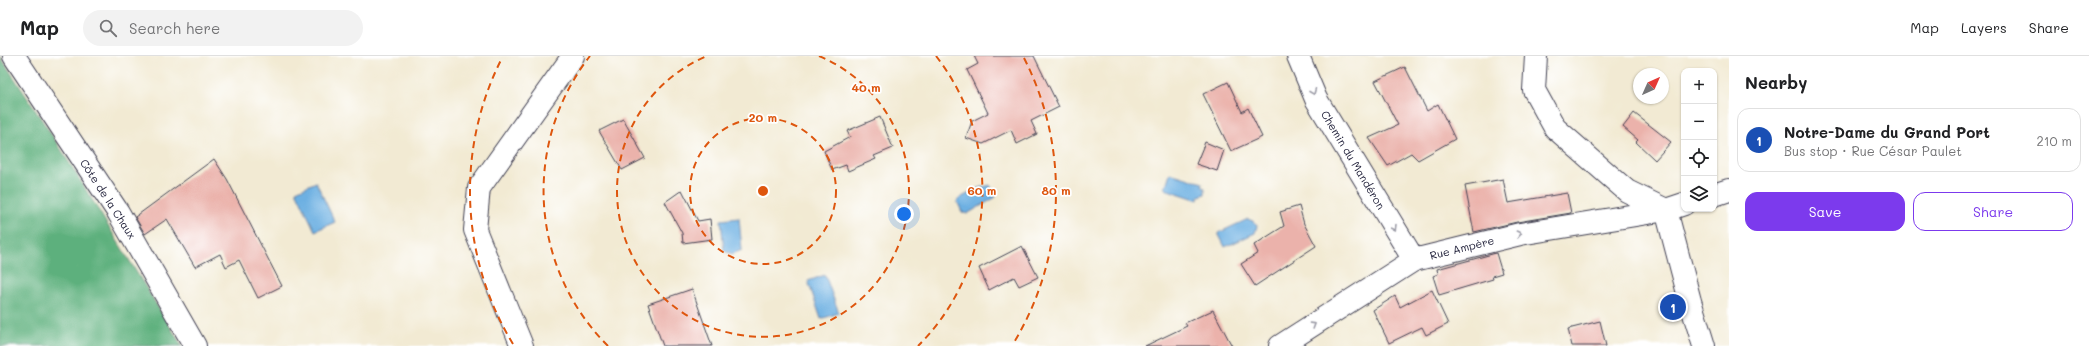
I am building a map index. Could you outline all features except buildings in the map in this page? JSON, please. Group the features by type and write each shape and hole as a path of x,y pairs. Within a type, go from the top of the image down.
{"street":[{"name":"Côte de la Chaux","path":"14,56 118,212 195,346"},
{"path":"522,346 475,230 479,188 573,56"},
{"name":"Chemin du Mandéron","path":"1298,56 1316,99 1414,260"},
{"path":"1536,56 1534,90 1555,128 1627,191 1675,207 1690,301 1704,346"},
{"path":"1717,194 1729,190"},
{"name":"Rue Ampère","path":"1280,346 1414,260 1520,234 1675,207"}],"green space":[{"path":"0,56 61,149 182,346 0,346"}],"water":[{"path":"1170,173 1203,183 1202,186 1205,188 1205,194 1199,196 1198,200 1165,189"},
{"path":"316,182 335,222 315,231 296,191"},
{"path":"990,185 996,197 967,214 962,212 957,201 960,198 979,188"},
{"path":"739,218 742,250 732,254 724,251 721,220"},
{"path":"1248,219 1255,222 1257,226 1255,233 1225,247 1218,233"},
{"path":"825,275 839,313 821,319 808,281"}],"place":[{"name":"Notre-Dame du Grand Port","path":"1673,307"}]}
